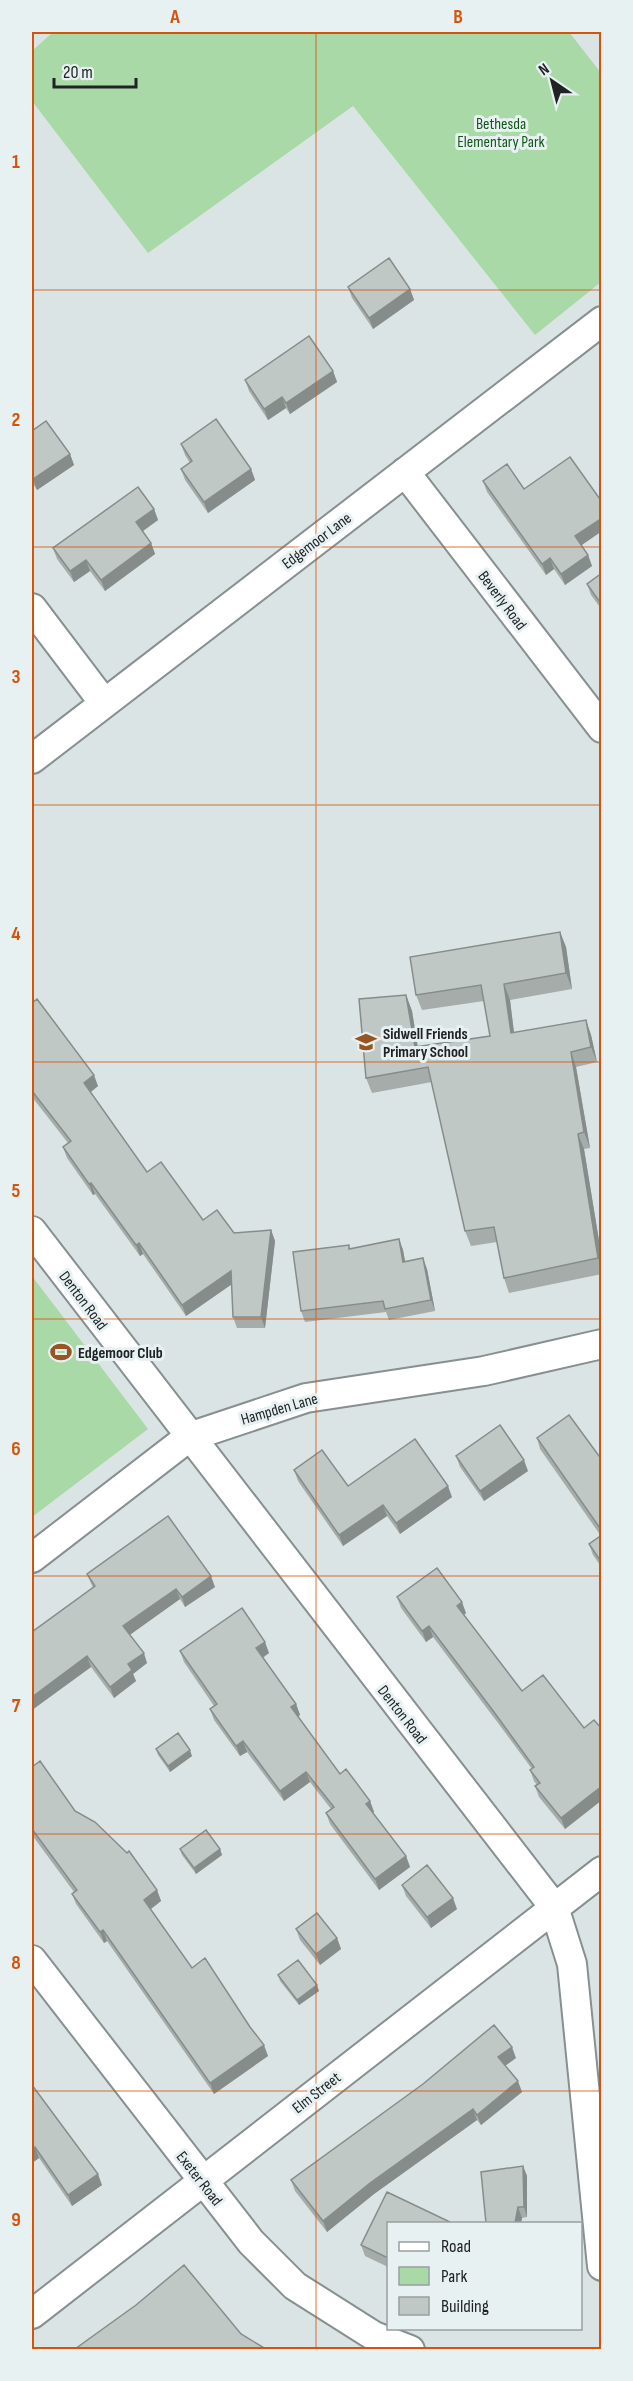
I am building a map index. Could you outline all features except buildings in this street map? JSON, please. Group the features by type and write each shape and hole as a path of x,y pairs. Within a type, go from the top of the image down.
{"street":[{"name":"Edgemoor Lane","path":"32,759 602,321"},
{"name":"Beverly Road","path":"405,472 602,728"},
{"path":"32,608 104,703"},
{"name":"Denton Road","path":"32,1231 554,1907 572,1964 592,2054 602,2266"},
{"name":"Hampden Lane","path":"32,1558 189,1437 306,1398 484,1371 600,1347"},
{"name":"Elm Street","path":"32,2314 602,1871"},
{"name":"Exeter Road","path":"32,1960 251,2242 295,2286 374,2336 410,2349"}],"green space":[{"name":"Bethesda Elementary Park","path":"53,32 569,32 601,73 601,282 535,335 353,106 148,253 32,101 32,51"},
{"name":"Edgemoor Club","path":"32,1276 148,1429 32,1517"}],"place":[{"name":"Sidwell Friends Primary School","path":"366,1042"},
{"name":"Edgemoor Club","path":"61,1352"}]}
